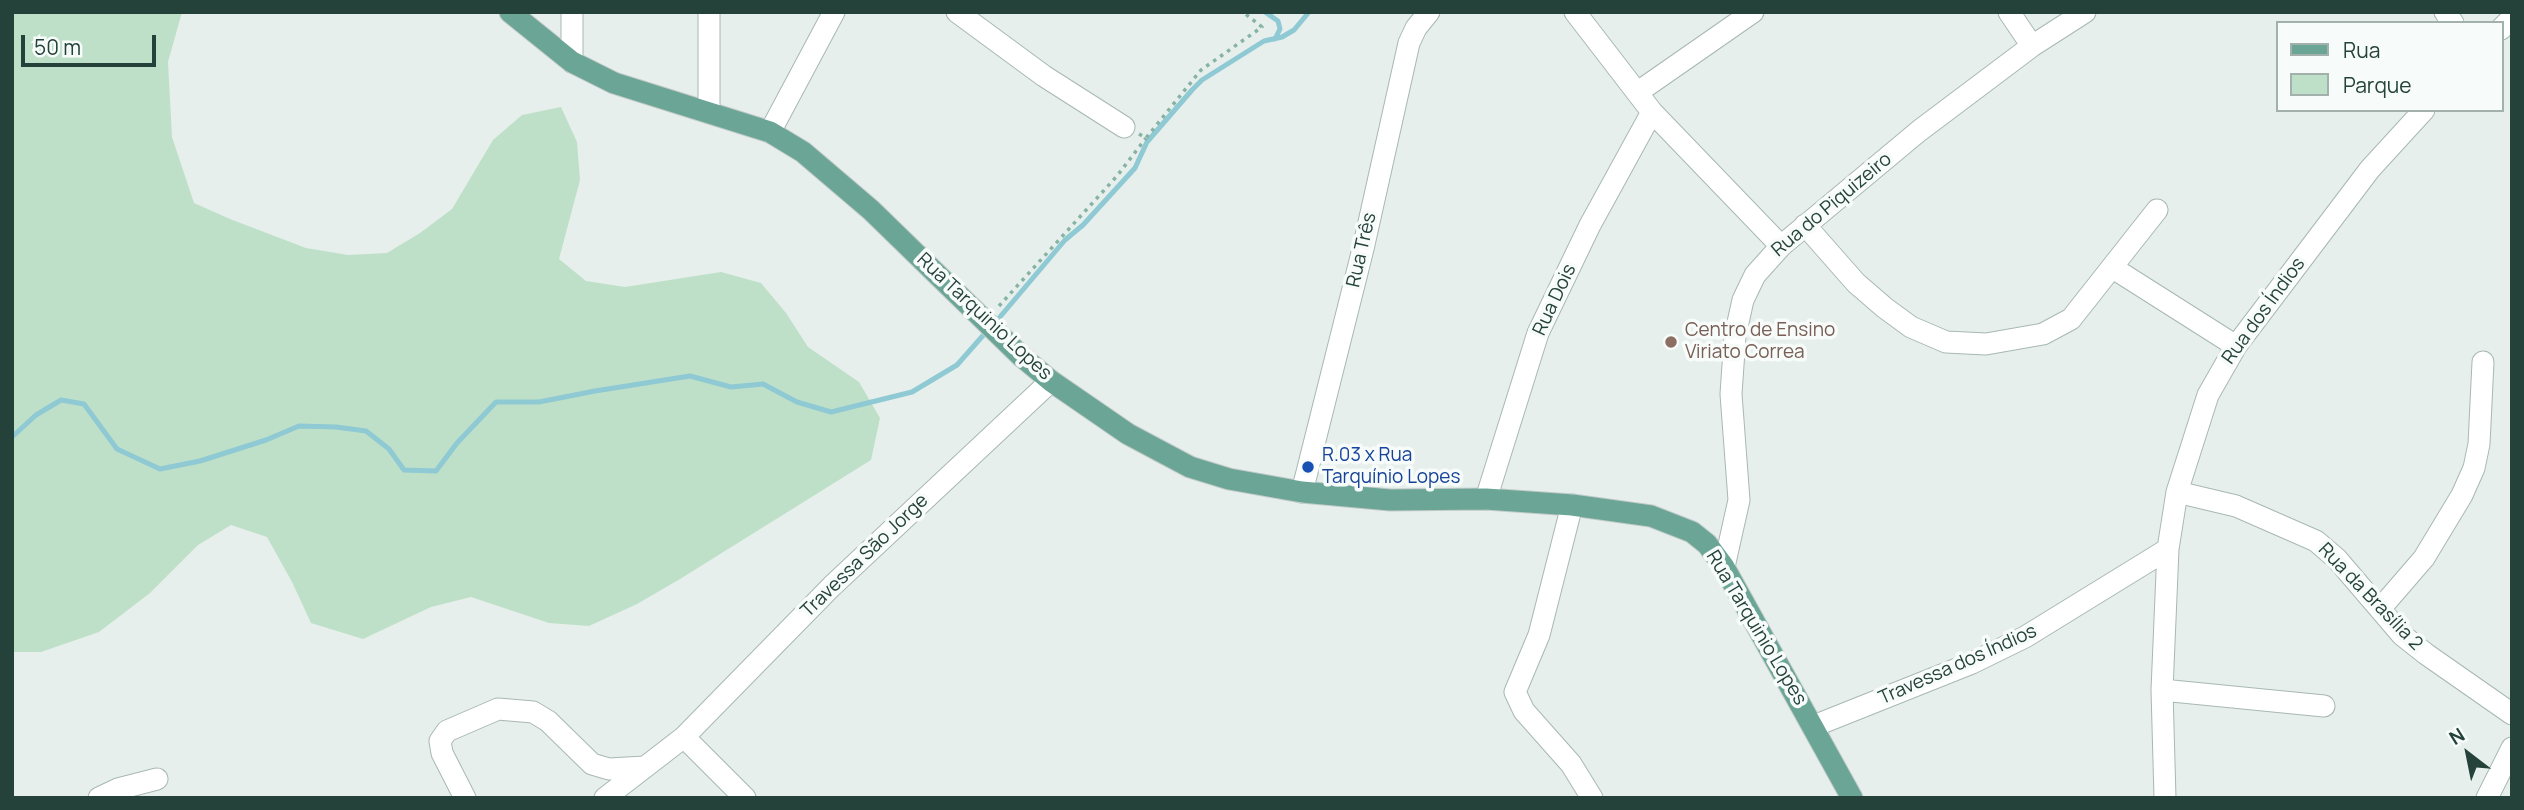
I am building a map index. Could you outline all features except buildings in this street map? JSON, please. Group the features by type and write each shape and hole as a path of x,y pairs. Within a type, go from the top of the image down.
{"main road":[{"name":"Rua Tarquinio Lopes","path":"510,12 572,62 614,83 770,132 803,152 853,194 1051,381 1128,434 1190,467 1229,479 1303,492 1390,500 1486,499 1572,505 1651,516 1692,532 1707,544 1724,567 1852,798"}],"street":[{"path":"572,12 572,62"},
{"path":"709,12 709,112"},
{"path":"770,132 834,12"},
{"path":"957,12 1044,76 1124,127"},
{"name":"Rua Três","path":"1303,492 1363,248 1409,43 1416,28 1429,12"},
{"path":"1575,12 1652,112 1781,246"},
{"path":"1638,92 1753,12"},
{"path":"2009,12 2032,46"},
{"name":"Rua do Piquizeiro","path":"1724,567 1739,500 1731,394 1735,336 1743,300 1755,275 1781,246 1919,131 2032,46 2085,12"},
{"name":"Rua Dois","path":"1486,499 1538,333 1590,225 1652,112"},
{"name":"Rua dos Índios","path":"2165,798 2168,549 2177,492 2208,395 2236,346 2370,169 2422,112"},
{"path":"1805,225 1856,283 1910,327 1946,342 1986,344 2043,334 2071,318 2157,210"},
{"path":"2113,268 2236,346"},
{"path":"2380,610 2424,558 2462,495 2474,468 2479,444 2483,362"},
{"name":"Travessa São Jorge","path":"605,798 684,737 832,586 1051,381"},
{"name":"Rua da Brasília 2","path":"2177,492 2236,506 2316,541 2337,559 2402,635 2512,714"},
{"path":"1572,505 1539,635 1515,692 1524,711 1571,764 1592,798"},
{"name":"Travessa dos Índios","path":"1814,726 1972,663 2025,637 2168,549"},
{"path":"2168,691 2324,706"},
{"path":"465,798 442,753 440,741 447,731 498,709 533,712 548,721 592,764 609,769 647,767"},
{"path":"684,737 745,798"},
{"path":"2487,798 2512,748"},
{"path":"99,798 118,789 157,779"}],"path":[{"path":"991,326 1118,176 1201,70 1262,27 1243,12"},
{"path":"1124,127 1146,138"}],"green space":[{"path":"12,12 182,12 168,62 172,137 194,203 306,248 348,255 387,253 452,209 493,140 522,115 561,107 577,142 580,180 559,259 586,281 625,287 721,272 761,283 786,313 808,347 859,382 880,418 871,460 680,579 637,604 589,626 549,623 471,597 431,607 363,639 311,623 267,537 231,525 198,545 150,593 99,632 41,652 12,652"}],"waterway":[{"path":"1265,12 1278,21 1280,29 1275,39"},
{"path":"994,324 1065,240 1083,225 1135,168 1147,142 1202,80 1264,41 1282,37 1294,30 1309,12"},
{"path":"12,437 36,415 61,400 84,404 117,449 160,469 200,461 266,440 299,426 366,431 389,449 404,470 436,471 457,443 496,402 539,402 690,376 731,387 763,384 797,402 831,412 912,392 957,365 987,331"}],"place":[{"name":"Centro de Ensino Viriato Correa","path":"1671,342"},
{"name":"R.03 x Rua Tarquínio Lopes","path":"1308,467"}]}
